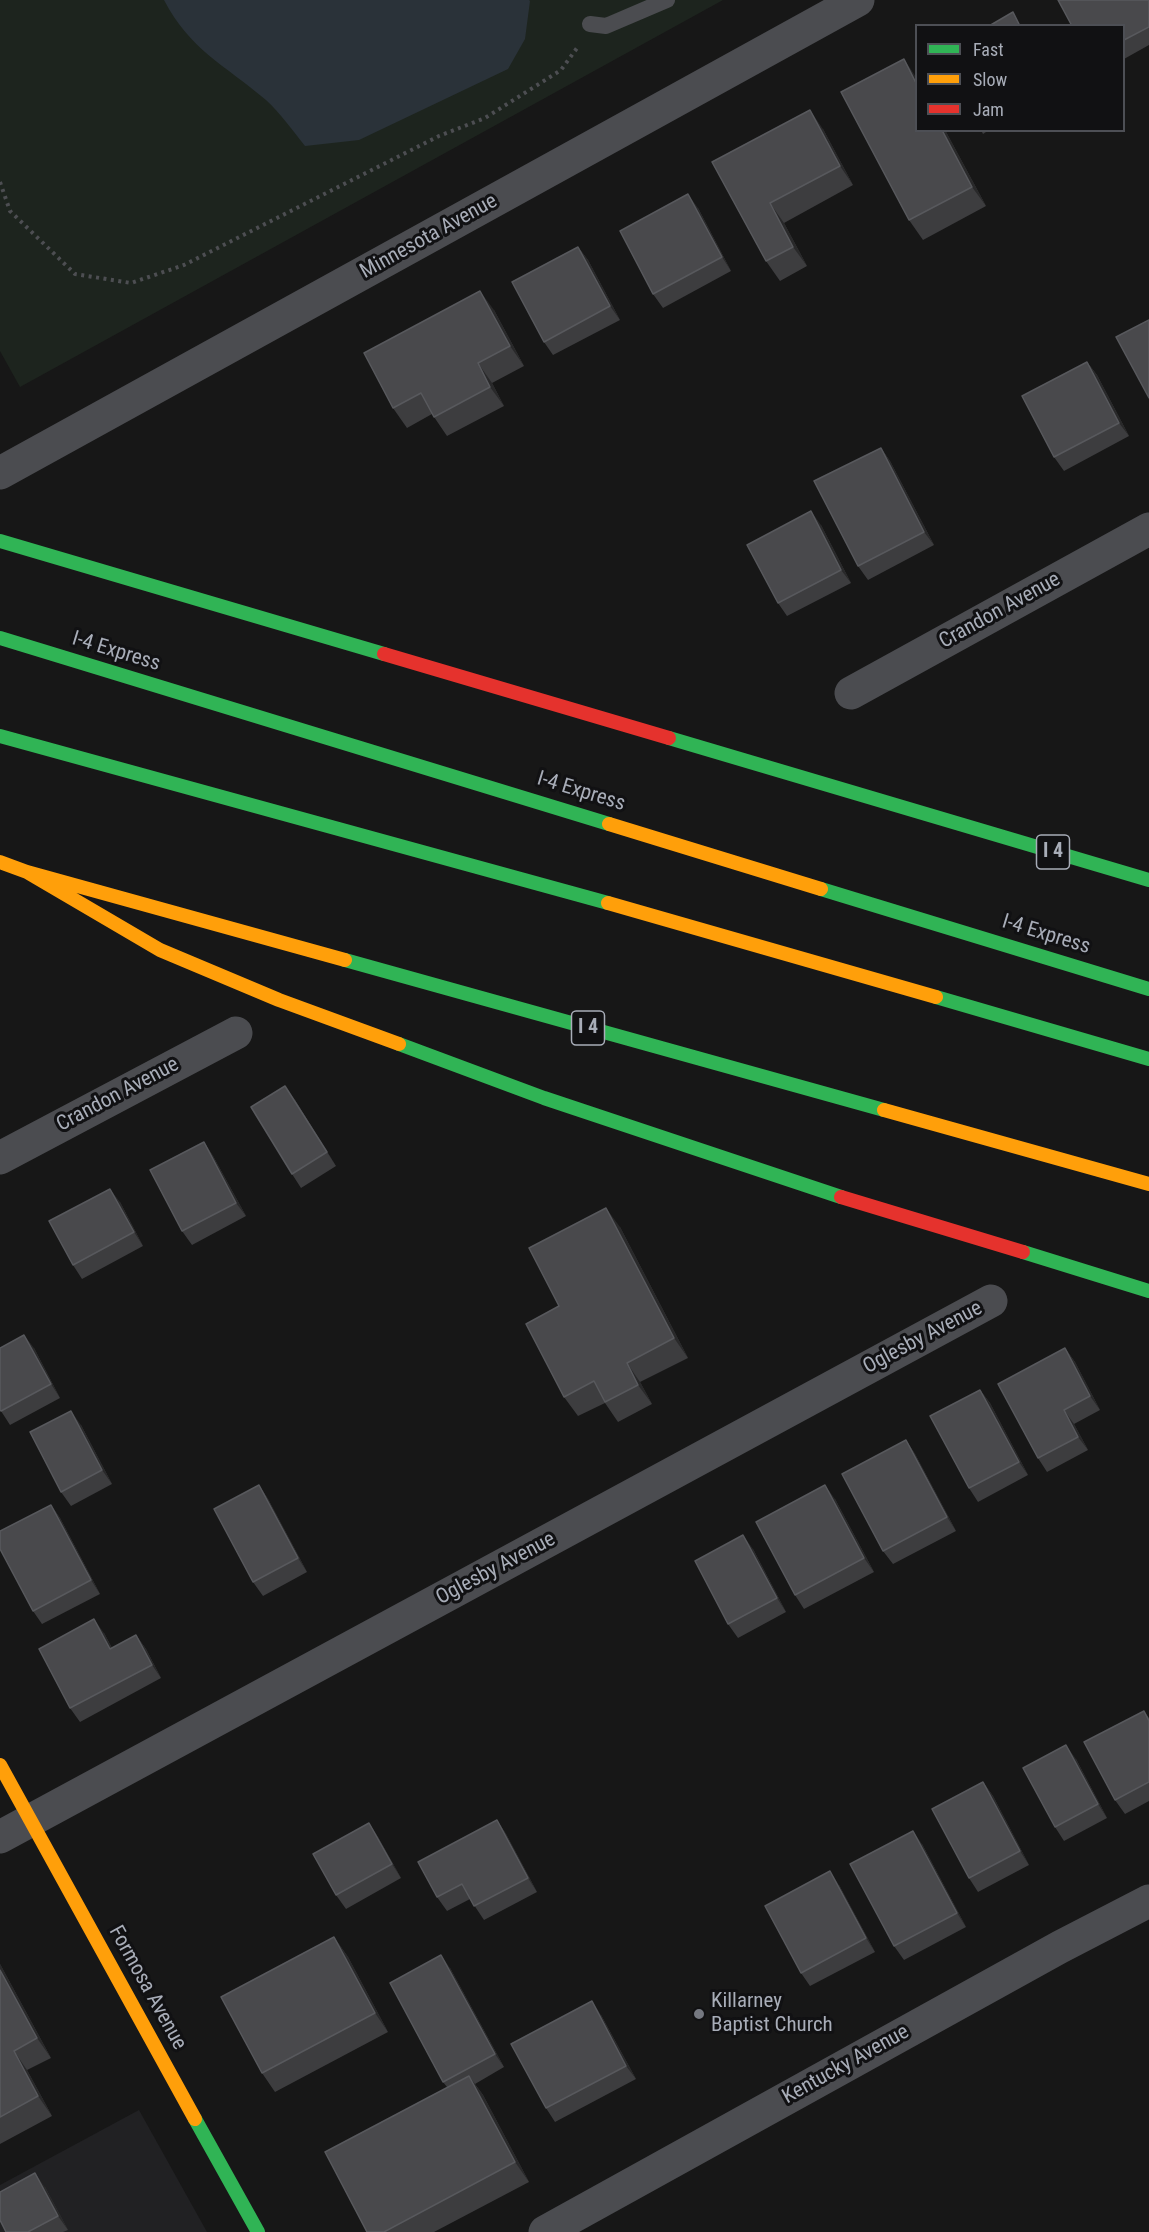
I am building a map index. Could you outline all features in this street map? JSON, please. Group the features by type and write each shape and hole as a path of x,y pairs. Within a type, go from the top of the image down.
{"main road":[{"name":"I 4","path":"0,541 1149,880"},
{"name":"I-4 Express","path":"0,638 1149,989"},
{"path":"0,736 448,858 1149,1059"},
{"name":"I 4","path":"0,862 27,872 1149,1184"},
{"path":"27,872 160,950 301,1008 612,1121 816,1189 1149,1291"},
{"name":"Formosa Avenue","path":"0,1765 258,2232"}],"street":[{"name":"Minnesota Avenue","path":"0,473 858,0"},
{"name":"Crandon Avenue","path":"850,693 1149,529"},
{"name":"Crandon Avenue","path":"0,1158 236,1033"},
{"name":"Oglesby Avenue","path":"0,1837 991,1301"},
{"name":"Kentucky Avenue","path":"545,2232 1149,1900"}],"lane":[{"path":"590,24 606,26 667,0"}],"path":[{"path":"0,182 10,212 75,274 131,283 184,265 439,136 485,118 561,70 590,24"}],"shaded area":[{"path":"0,0 723,0 20,387 0,351"},
{"path":"164,0 530,1 525,39 508,69 359,140 305,146 266,100 209,56 185,32"},
{"path":"139,2110 207,2232 0,2232 0,2185"}],"building":[{"path":"1058,0 1149,0 1149,27 1125,39 1125,24 1071,24"},
{"path":"1013,12 1019,24 992,24"},
{"path":"904,59 915,81 915,132 943,132 972,187 909,220 841,92"},
{"path":"810,110 840,166 770,203 793,247 766,261 712,162"},
{"path":"688,194 722,257 653,294 620,231"},
{"path":"578,247 610,306 544,342 512,282"},
{"path":"480,291 510,346 478,363 490,387 434,417 421,393 393,408 364,353"},
{"path":"1149,320 1149,398 1116,337"},
{"path":"1087,362 1119,423 1054,457 1022,396"},
{"path":"881,448 924,532 858,566 814,481"},
{"path":"811,511 841,570 778,603 747,545"},
{"path":"285,1086 327,1152 292,1174 251,1107"},
{"path":"204,1142 236,1203 182,1231 150,1170"},
{"path":"110,1189 134,1232 73,1265 49,1221"},
{"path":"606,1208 674,1338 627,1363 638,1385 605,1402 594,1381 564,1397 526,1324 559,1306 529,1248"},
{"path":"24,1335 51,1384 1,1411 0,1348"},
{"path":"1065,1348 1090,1396 1064,1410 1078,1437 1038,1458 998,1384"},
{"path":"980,1390 1019,1462 969,1488 930,1416"},
{"path":"71,1411 102,1470 61,1492 30,1432"},
{"path":"906,1440 947,1517 883,1551 842,1474"},
{"path":"259,1485 298,1558 253,1582 214,1509"},
{"path":"825,1485 864,1558 795,1595 756,1522"},
{"path":"51,1505 91,1580 33,1611 0,1549 0,1531"},
{"path":"743,1535 777,1598 728,1624 695,1561"},
{"path":"94,1619 110,1649 136,1635 152,1665 70,1708 39,1649"},
{"path":"1144,1711 1149,1721 1149,1782 1115,1800 1084,1742"},
{"path":"1066,1745 1098,1804 1055,1827 1023,1768"},
{"path":"983,1782 1020,1851 969,1878 932,1809"},
{"path":"497,1820 528,1878 474,1906 462,1884 437,1897 418,1862"},
{"path":"369,1823 392,1864 336,1895 313,1854"},
{"path":"913,1831 957,1913 894,1946 850,1864"},
{"path":"830,1871 866,1938 801,1973 765,1906"},
{"path":"334,1937 375,2013 262,2073 221,1997"},
{"path":"441,1955 495,2054 443,2082 390,1983"},
{"path":"0,1970 37,2038 14,2051 38,2096 0,2117"},
{"path":"592,2001 626,2066 546,2108 511,2044"},
{"path":"469,2076 515,2162 384,2232 367,2232 325,2152"},
{"path":"35,2173 58,2216 28,2232 6,2232 0,2220 0,2192"}],"traffic: fast":[{"path":"0,541 384,654"},
{"path":"0,638 609,824"},
{"path":"0,736 608,903"},
{"path":"669,738 1149,880"},
{"path":"821,889 1149,989"},
{"path":"345,960 884,1110"},
{"path":"936,997 1149,1059"},
{"path":"399,1044 544,1098 841,1197"},
{"path":"1023,1252 1149,1291"},
{"path":"195,2119 258,2232"}],"traffic: slow":[{"path":"609,824 821,889"},
{"path":"0,862 27,872 345,960"},
{"path":"27,872 160,950 279,1000 399,1044"},
{"path":"608,903 936,997"},
{"path":"884,1110 1149,1184"},
{"path":"0,1765 195,2119"}],"traffic: jam":[{"path":"384,654 669,738"},
{"path":"841,1197 1023,1252"}],"place":[{"name":"Killarney Baptist Church","path":"699,2014"}]}
